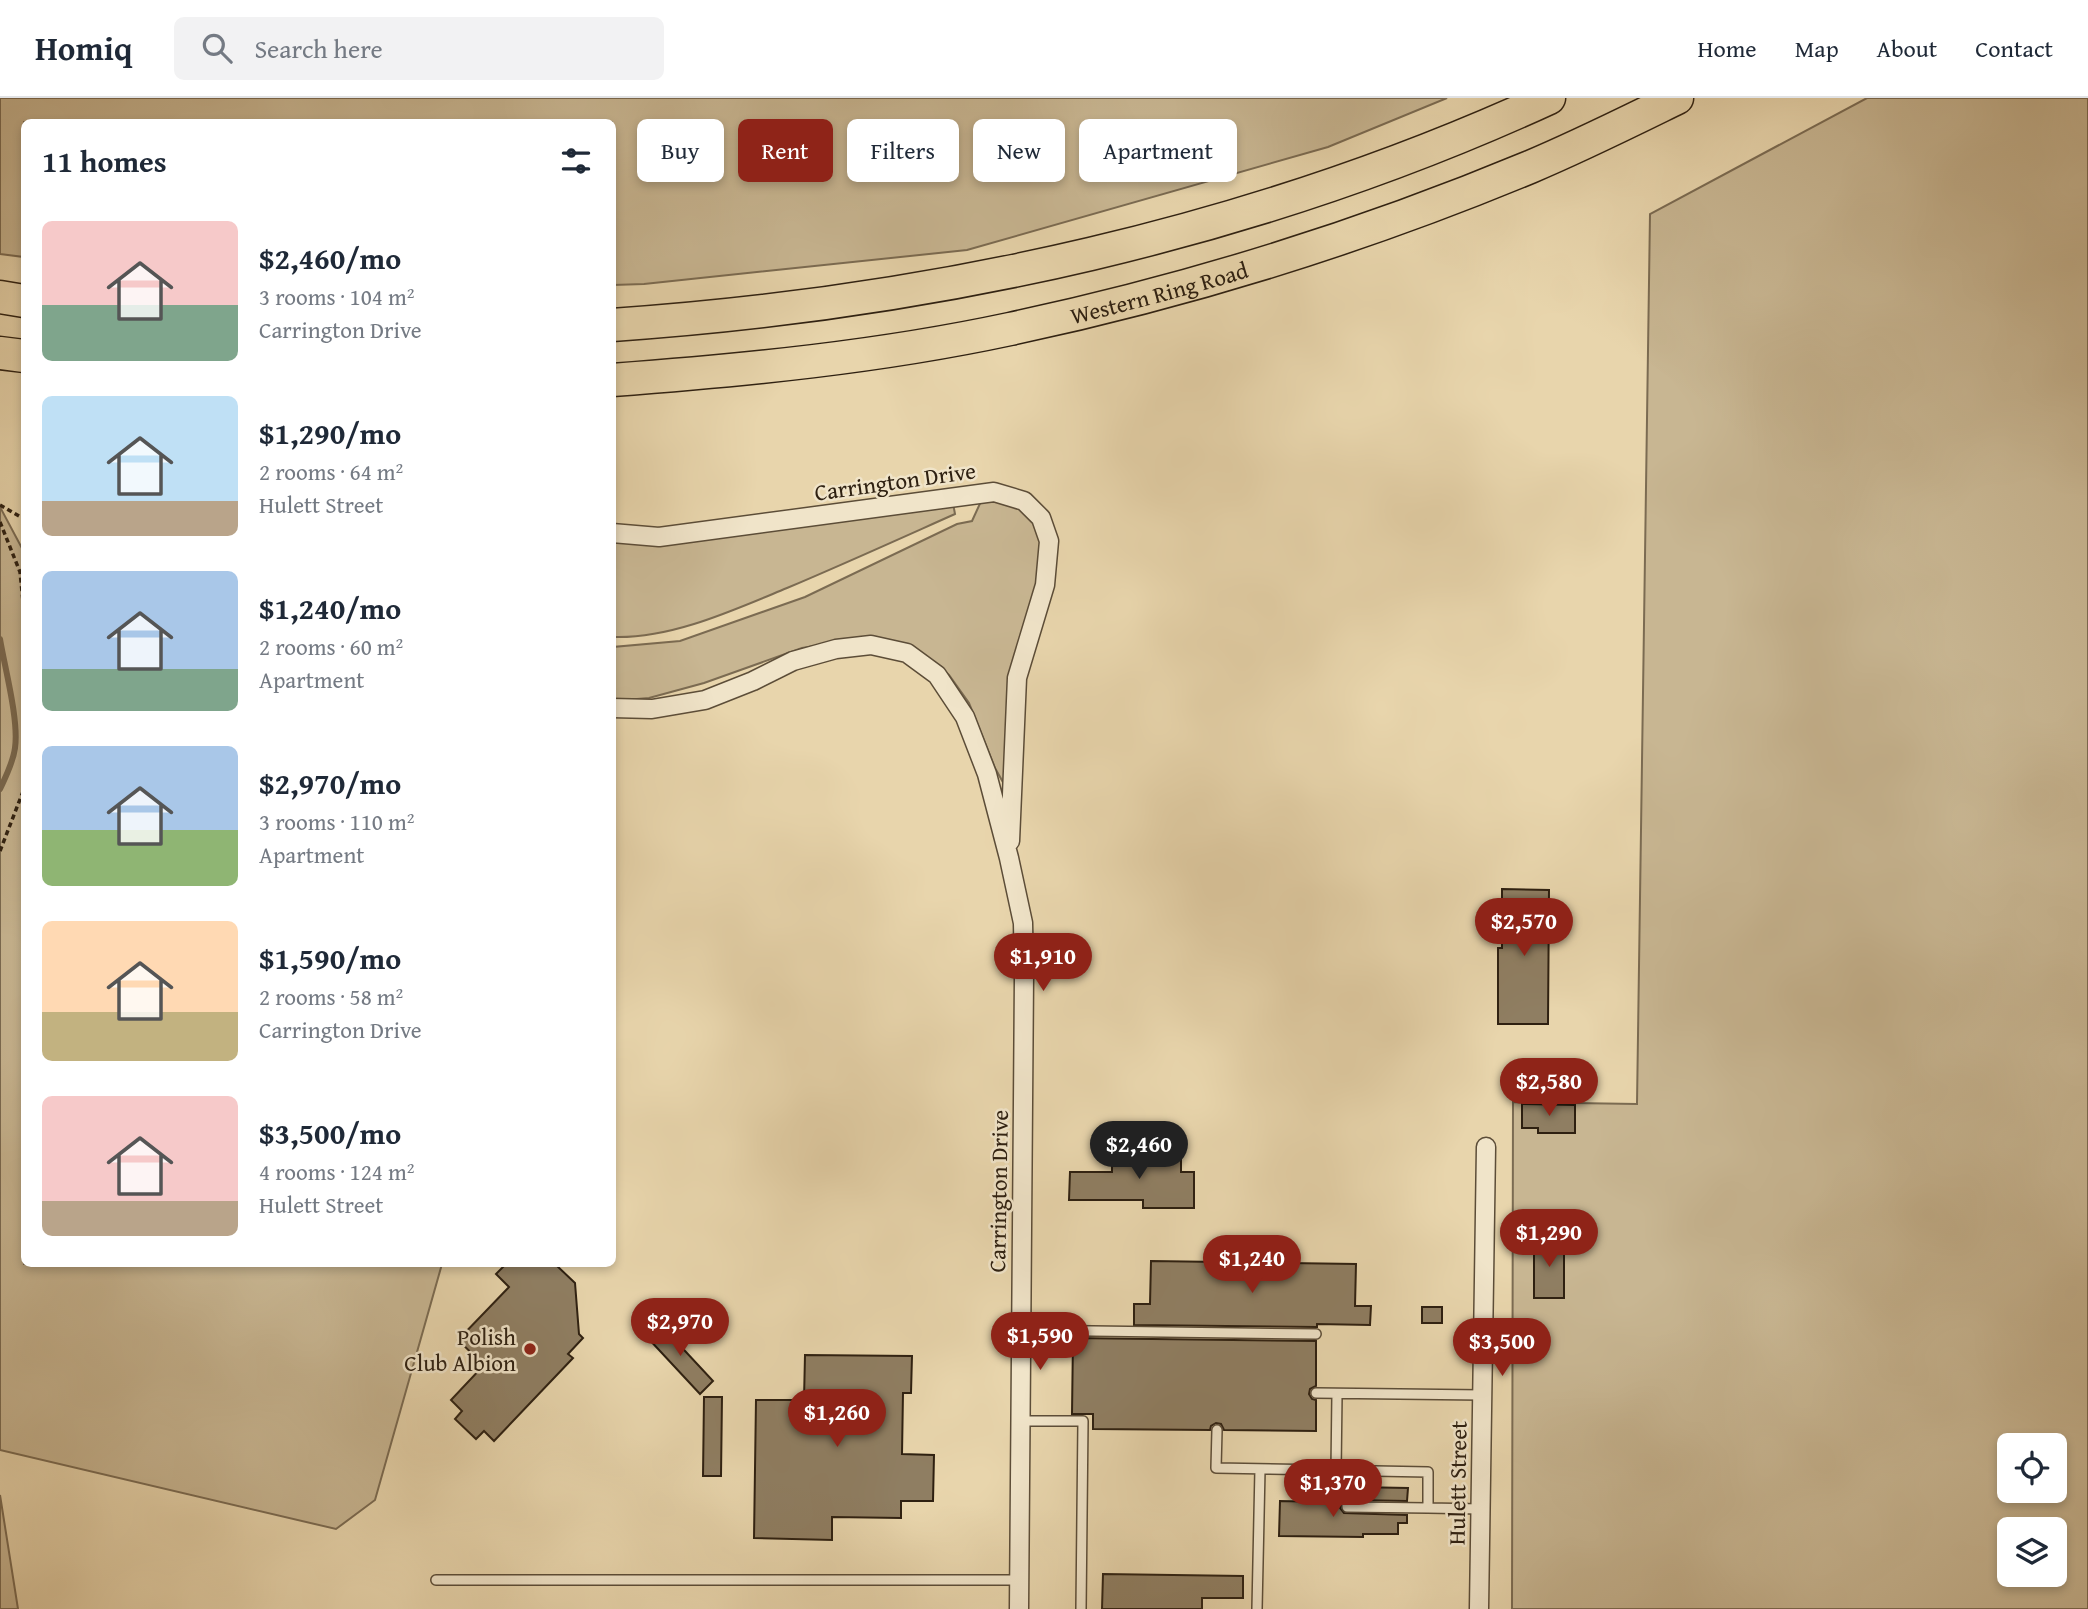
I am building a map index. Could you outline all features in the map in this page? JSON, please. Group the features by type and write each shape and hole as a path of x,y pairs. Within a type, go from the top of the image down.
{"highway":[{"path":"616,325 838,302 1094,253 1178,231 1331,184 1474,131 1549,98"},
{"name":"Western Ring Road","path":"616,380 766,367 924,345 1009,330 1183,287 1302,252 1464,194 1557,155 1676,98"},
{"path":"0,297 21,300"},
{"path":"0,353 21,356"}],"street":[{"name":"Carrington Drive","path":"616,533 659,537 993,492 1024,500 1041,518 1049,541 1045,585 1017,678 1009,858"},
{"name":"Carrington Drive","path":"616,708 652,709 705,700 753,681 793,660 836,649 871,645 907,653 937,675 965,717 987,774 1023,923 1019,1609"},
{"name":"Hulett Street","path":"1479,1609 1486,1147"}],"lane":[{"path":"1021,1330 1316,1334"},
{"path":"1316,1393 1482,1395"},
{"path":"1336,1471 1337,1394"},
{"path":"1020,1421 1083,1421 1081,1609"},
{"path":"1217,1430 1216,1468 1428,1472 1428,1508"},
{"path":"1257,1609 1259,1469"},
{"path":"1347,1471 1347,1507 1481,1509"},
{"path":"436,1580 1019,1580"}],"path":[{"path":"0,505 21,518"},
{"path":"0,522 20,572 21,582"},
{"path":"0,851 21,797"}],"shaded area":[{"path":"0,98 1447,98 1328,147 1237,173 1237,119 1079,119 1079,182 1205,182 967,250 616,285 616,119 21,119 21,257 0,254"},
{"path":"1867,98 2088,98 2088,1609 1512,1609 1513,1102 1637,1104 1650,214"},
{"path":"983,497 1024,501 1049,541 1004,784 969,703 949,675 925,656 853,640 802,648 704,683 649,698 616,701 616,647 680,641 805,597 957,524 972,521"},
{"path":"952,498 955,514 702,622 635,636 616,637 616,535"},
{"path":"0,507 21,546 21,1267 441,1267 375,1500 336,1529 0,1450"},
{"path":"0,1495 18,1609 0,1609"}],"building":[{"path":"1502,889 1549,890 1548,1024 1498,1024 1498,948 1502,948"},
{"path":"1522,1104 1575,1105 1575,1133 1538,1133 1538,1128 1522,1128"},
{"path":"1112,1151 1181,1151 1181,1172 1194,1172 1194,1208 1143,1208 1143,1200 1069,1200 1070,1172 1112,1172"},
{"path":"1534,1240 1564,1240 1564,1298 1534,1298"},
{"path":"1151,1261 1356,1264 1355,1306 1371,1306 1370,1325 1134,1325 1134,1304 1150,1304"},
{"name":"Polish Club Albion","path":"503,1267 558,1267 575,1283 579,1334 583,1338 568,1354 573,1358 494,1441 484,1431 476,1439 455,1419 462,1411 451,1400 484,1365 458,1340 509,1287 496,1274"},
{"path":"1422,1307 1442,1307 1442,1323 1422,1323"},
{"path":"659,1323 713,1381 700,1394 646,1336"},
{"path":"1073,1338 1316,1341 1316,1386 1310,1389 1309,1394 1316,1400 1316,1431 1224,1430 1221,1424 1216,1423 1210,1430 1093,1429 1093,1414 1072,1414"},
{"path":"805,1355 912,1356 911,1393 903,1393 902,1454 934,1455 933,1501 901,1501 901,1518 832,1517 832,1540 754,1538 756,1400 804,1400"},
{"path":"704,1397 722,1397 721,1476 703,1476"},
{"path":"1326,1487 1340,1487 1340,1508 1344,1513 1407,1515 1407,1523 1398,1523 1398,1534 1363,1534 1363,1537 1279,1536 1280,1501 1325,1502"},
{"path":"1354,1487 1408,1488 1407,1501 1354,1500"},
{"path":"1103,1574 1243,1576 1243,1598 1202,1598 1202,1609 1102,1609"}],"waterway":[{"path":"0,639 16,737 13,759 0,789"}],"place":[{"name":"Polish Club Albion","path":"530,1349"}]}
